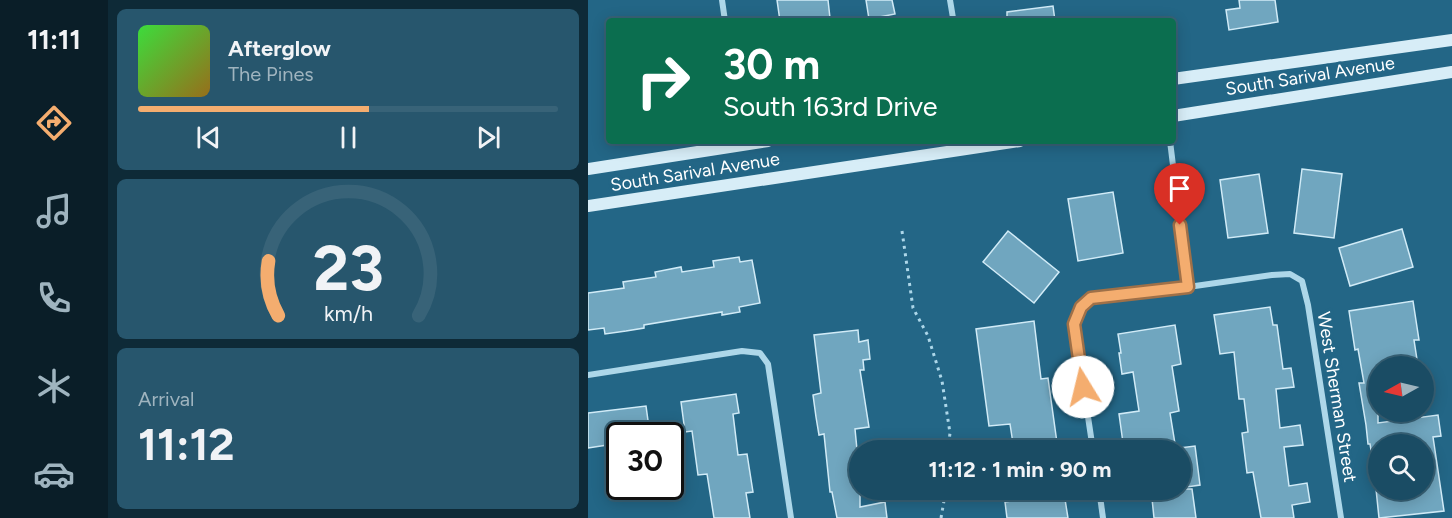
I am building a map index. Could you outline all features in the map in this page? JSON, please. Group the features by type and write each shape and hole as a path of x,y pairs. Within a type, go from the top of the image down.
{"main road":[{"name":"South Sarival Avenue","path":"1176,79 1452,40"},
{"name":"South Sarival Avenue","path":"1176,116 1452,72"},
{"name":"South Sarival Avenue","path":"588,169 749,144"},
{"name":"South Sarival Avenue","path":"588,206 1000,144"}],"street":[{"path":"722,0 725,18"},
{"path":"950,0 952,18"},
{"path":"1091,440 1074,324 1081,307 1091,298 1188,287 1170,144"},
{"name":"West Sherman Street","path":"1188,287 1290,274 1302,281 1308,305 1341,518"},
{"path":"588,375 742,351 760,353 768,364 791,518"},
{"path":"1101,500 1103,518"}],"path":[{"path":"903,231 913,308 928,336 942,381 949,440"},
{"path":"941,518 944,500"}],"building":[{"path":"777,0 828,0 830,18 780,18"},
{"path":"866,0 892,0 895,14 869,18"},
{"path":"1239,0 1275,0 1278,22 1229,30 1226,10 1240,8"},
{"path":"1053,6 1055,18 1007,18 1007,12"},
{"path":"1302,169 1342,174 1334,238 1294,233"},
{"path":"1259,174 1268,233 1228,238 1220,180"},
{"path":"1113,192 1123,253 1078,261 1068,199"},
{"path":"1402,229 1413,267 1350,286 1339,248"},
{"path":"1008,231 1059,272 1034,303 983,262"},
{"path":"739,257 740,262 752,260 760,303 739,307 740,312 722,315 722,312 644,325 644,328 626,331 605,334 604,328 588,330 588,293 624,288 623,282 656,277 655,272 681,267 682,272 714,267 713,261"},
{"path":"1413,301 1419,340 1414,340 1416,356 1368,356 1368,422 1434,422 1434,416 1438,415 1441,436 1434,437 1434,434 1368,434 1368,444 1359,383 1364,383 1358,349 1355,350 1349,311"},
{"path":"1270,307 1273,325 1277,325 1283,369 1291,368 1294,387 1276,389 1280,428 1300,425 1303,445 1284,447 1289,486 1307,483 1310,502 1292,505 1294,518 1261,518 1253,472 1247,473 1242,433 1248,432 1244,399 1239,399 1234,352 1220,354 1214,315"},
{"path":"1034,321 1041,379 1048,378 1057,440 1012,440 1010,424 989,426 976,329"},
{"path":"1175,325 1181,364 1172,366 1179,411 1170,413 1174,440 1123,440 1119,414 1139,411 1133,372 1122,374 1118,334"},
{"path":"858,330 859,342 868,340 870,359 863,360 864,370 860,370 869,427 855,429 856,440 849,440 849,500 860,500 860,507 885,502 887,518 837,518 832,492 830,492 824,434 819,435 813,395 821,393 814,335"},
{"path":"736,394 739,413 733,414 738,455 747,454 753,492 746,493 750,518 714,518 707,474 698,475 692,431 685,432 681,402"},
{"path":"646,406 648,422 606,422 606,445 588,448 588,413"},
{"path":"1434,444 1444,511 1379,518 1377,500 1434,500"},
{"path":"1195,446 1200,485 1191,486 1191,447"},
{"path":"1192,489 1196,518 1154,518 1152,500 1191,500"},
{"path":"1065,500 1068,518 1007,518 1005,502"}],"route":[{"path":"1083,387 1074,324 1081,307 1091,298 1188,287 1180,225"}]}
